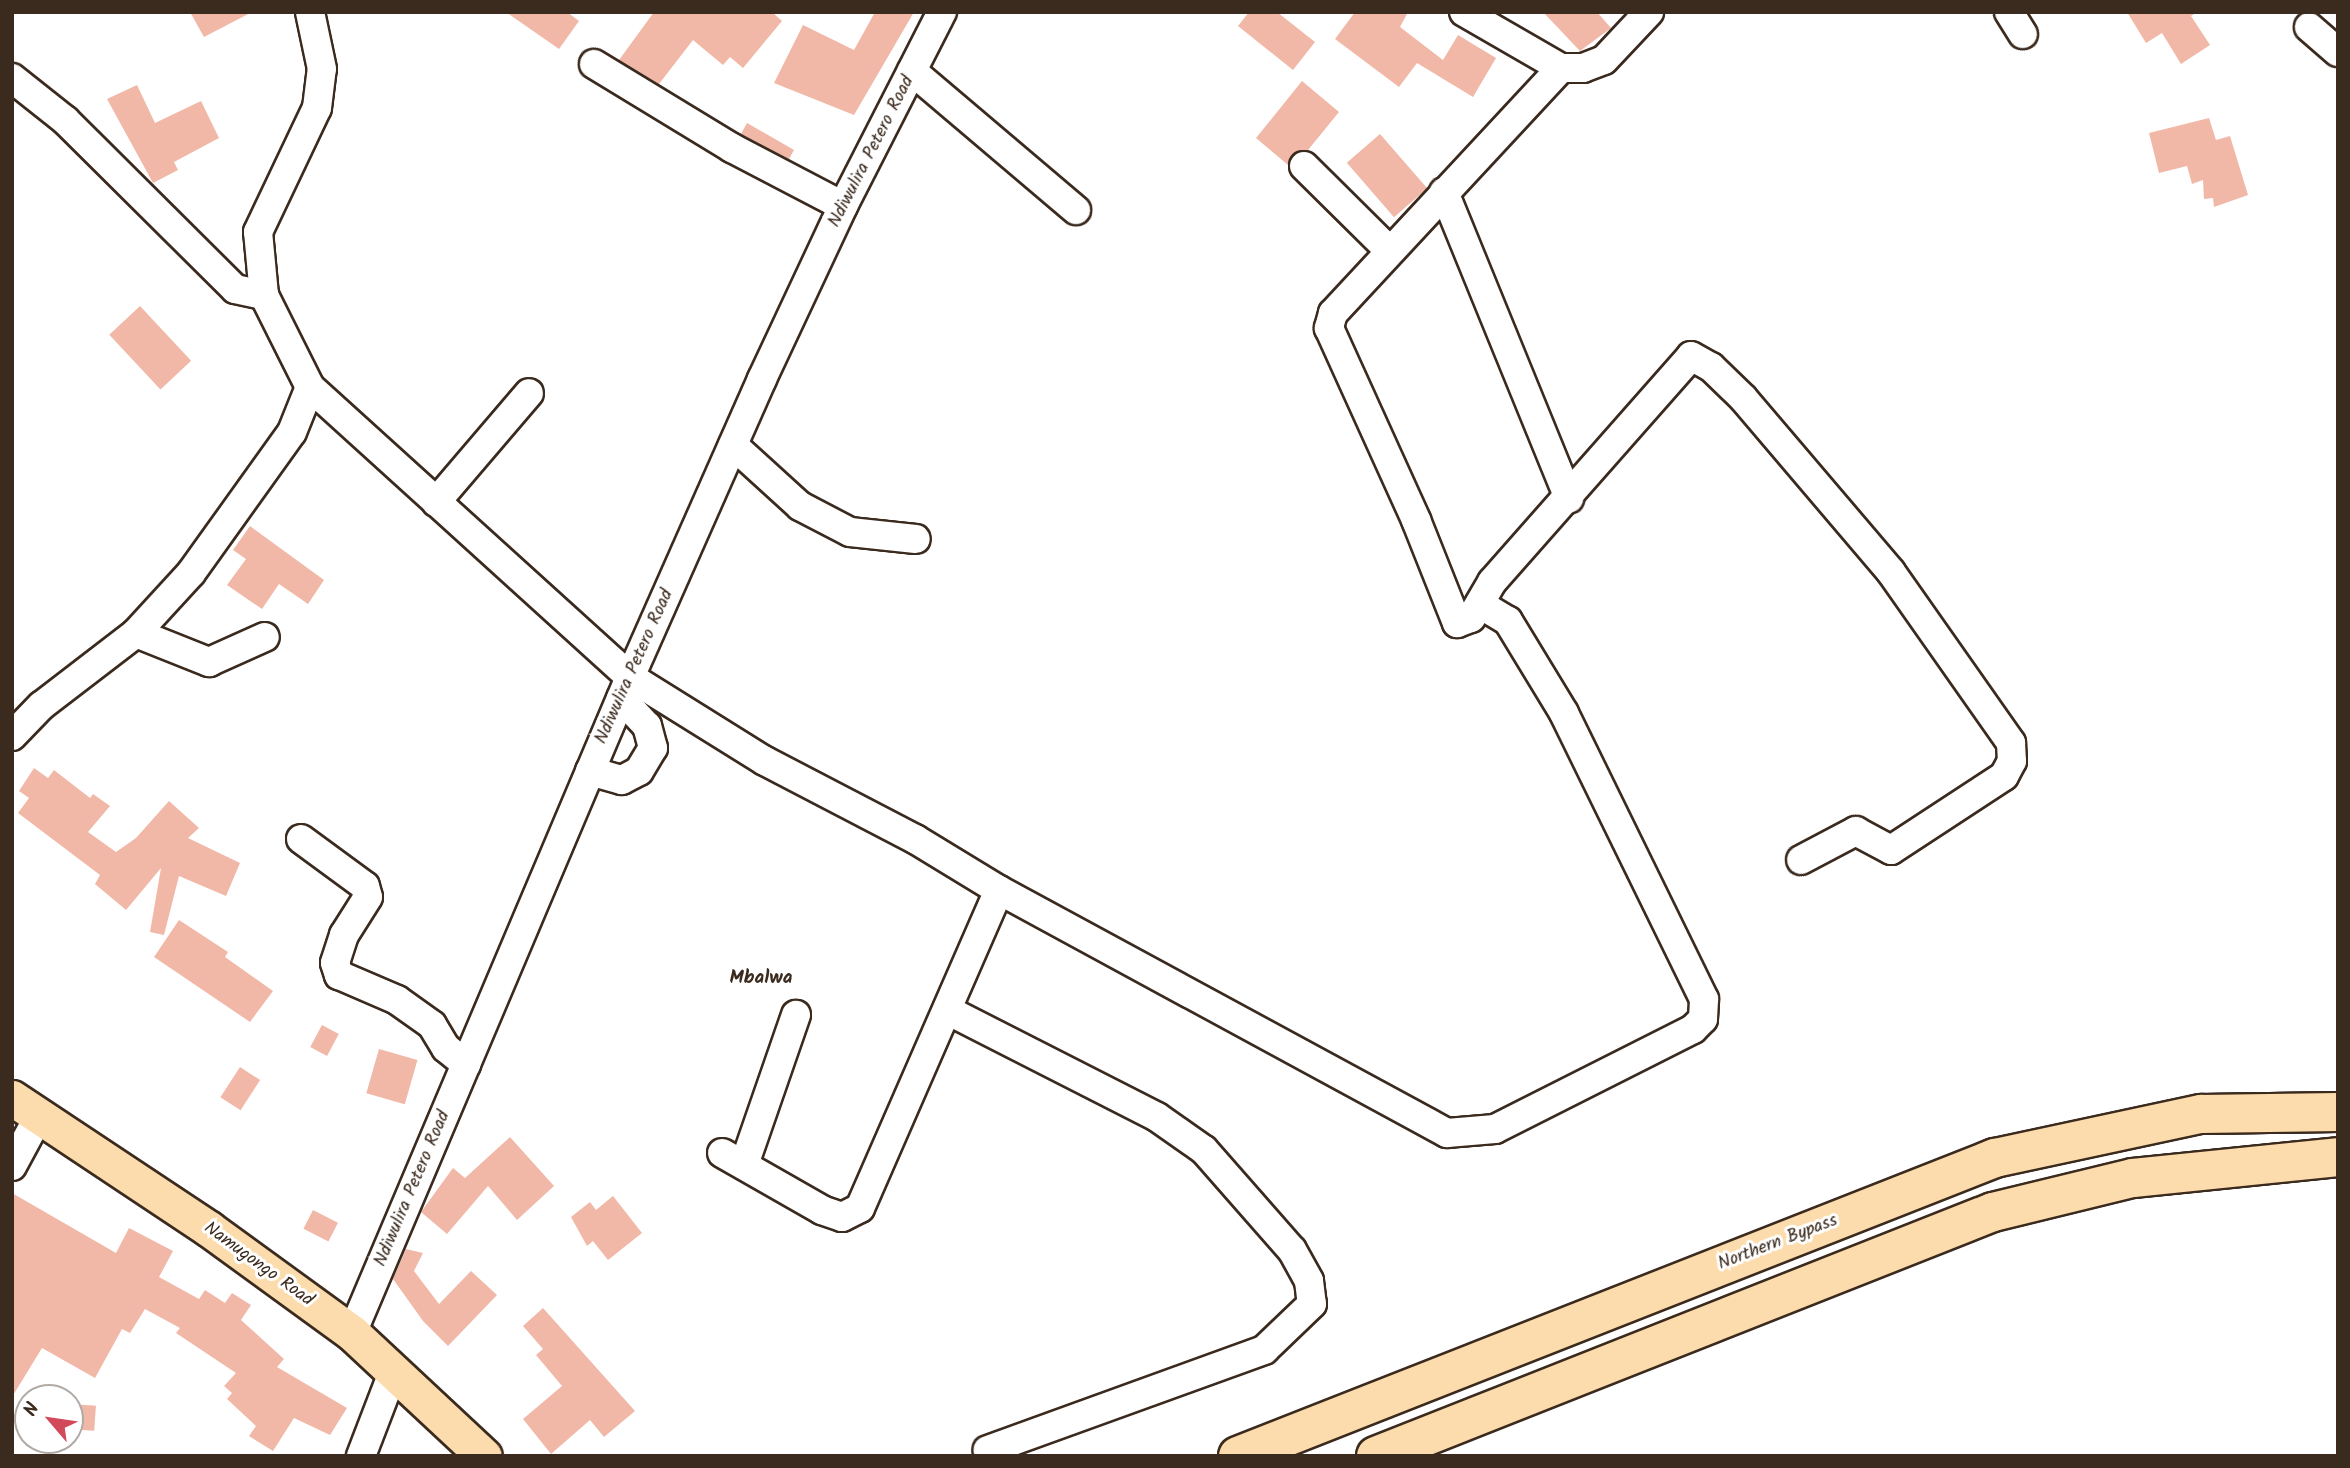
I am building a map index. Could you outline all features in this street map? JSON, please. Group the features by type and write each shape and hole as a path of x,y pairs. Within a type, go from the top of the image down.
{"highway":[{"name":"Northern Bypass","path":"1238,1456 1995,1158 2201,1114 2338,1112"},
{"path":"1376,1456 1993,1212 2133,1178 2338,1157"}],"main road":[{"name":"Namugongo Road","path":"26,1107 209,1229 352,1333 484,1456"}],"street":[{"path":"310,12 322,69 317,108 258,232 264,295 310,387 436,502 626,688 915,839 999,890 1447,1133 1495,1129 1693,1029 1703,1019 1704,999 1564,713 1508,621 1480,604"},
{"name":"Ndiwulira Petero Road","path":"352,1333 590,771 733,445 843,206 942,12"},
{"path":"1464,12 1561,68 1583,68 1604,60 1648,12"},
{"path":"2309,27 2338,52"},
{"path":"594,64 732,148 843,206"},
{"path":"1561,68 1334,313 1329,328 1430,552 1452,616 1463,624 1480,604 1492,582 1569,498 1690,356 1711,367 1743,398 1891,572 2011,743 2012,761 2004,776 1891,850 1856,831 1801,860"},
{"path":"912,71 1076,210"},
{"path":"12,78 65,120 235,289 264,295"},
{"path":"1304,166 1390,251"},
{"path":"1444,192 1569,498"},
{"path":"12,736 41,706 136,633 191,573 292,432 310,387"},
{"path":"436,502 529,393"},
{"path":"733,445 800,506 850,532 916,539"},
{"path":"136,633 209,662 265,637"},
{"path":"590,771 622,780 639,771 653,748 647,726 626,688"},
{"path":"301,839 365,886 368,897 344,934 335,963 339,975 397,1000 432,1025 446,1048 466,1064"},
{"path":"796,1014 733,1159 822,1210 842,1217 860,1208 949,1011 999,890"},
{"path":"949,1011 1157,1117 1204,1150 1292,1250 1309,1281 1312,1304 1264,1350 988,1450"},
{"path":"12,1166 26,1107"},
{"path":"361,1456 394,1370"}],"building":[{"path":"190,12 252,12 204,37"},
{"path":"506,12 567,12 579,21 559,49"},
{"path":"654,12 772,12 782,21 743,68 730,57 723,65 693,40 659,84 619,60"},
{"path":"875,12 914,12 854,115 774,83 803,25 854,50"},
{"path":"1249,12 1277,12 1315,42 1293,70 1238,26"},
{"path":"1355,12 1408,12 1400,27 1443,60 1458,35 1496,58 1473,97 1417,63 1399,87 1335,39"},
{"path":"1543,12 1597,12 1611,28 1580,51"},
{"path":"2127,12 2197,12 2191,16 2210,45 2181,64 2162,33 2146,43"},
{"path":"1302,81 1339,112 1308,150 1292,155 1288,165 1256,138"},
{"path":"137,85 155,123 201,101 219,138 174,162 178,170 153,183 107,99"},
{"path":"2209,118 2216,140 2230,136 2248,195 2214,207 2213,198 2204,199 2203,180 2192,184 2187,166 2159,173 2149,133"},
{"path":"747,123 794,150 789,159 741,134"},
{"path":"1380,134 1427,188 1394,217 1347,163"},
{"path":"140,306 191,361 160,389 109,335"},
{"path":"250,526 324,580 308,604 279,584 262,609 227,585 246,559 233,550"},
{"path":"34,768 48,778 54,770 90,798 93,794 110,806 88,832 116,852 136,838 169,801 199,828 188,838 240,863 226,896 179,876 164,935 150,932 161,868 126,910 95,884 100,875 18,813 29,798 19,791"},
{"path":"179,920 228,952 225,957 273,991 250,1022 154,957"},
{"path":"322,1025 339,1034 327,1056 310,1047"},
{"path":"379,1049 417,1060 405,1104 366,1093"},
{"path":"240,1067 260,1080 241,1110 220,1097"},
{"path":"510,1137 554,1186 517,1220 488,1186 447,1234 421,1212 453,1168 465,1178"},
{"path":"12,1193 116,1253 129,1228 173,1251 159,1277 199,1299 205,1290 225,1303 232,1293 251,1305 241,1320 284,1359 277,1367 347,1408 330,1435 294,1418 273,1451 249,1436 256,1426 227,1399 232,1393 224,1386 236,1373 176,1333 180,1328 145,1309 130,1333 122,1329 95,1378 42,1348 20,1384 14,1384 12,1397"},
{"path":"613,1196 642,1233 608,1260 593,1241 587,1246 571,1217 590,1202 596,1210"},
{"path":"313,1210 338,1223 328,1241 303,1229"},
{"path":"406,1249 423,1253 414,1271 439,1304 471,1271 497,1295 448,1346 423,1321 393,1279"},
{"path":"543,1308 635,1411 604,1437 590,1420 551,1454 523,1419 562,1386 536,1355 543,1349 523,1326"},
{"path":"84,1405 96,1406 94,1431 84,1430"}],"district":[{"name":"Mbalwa","path":"761,979"}]}
